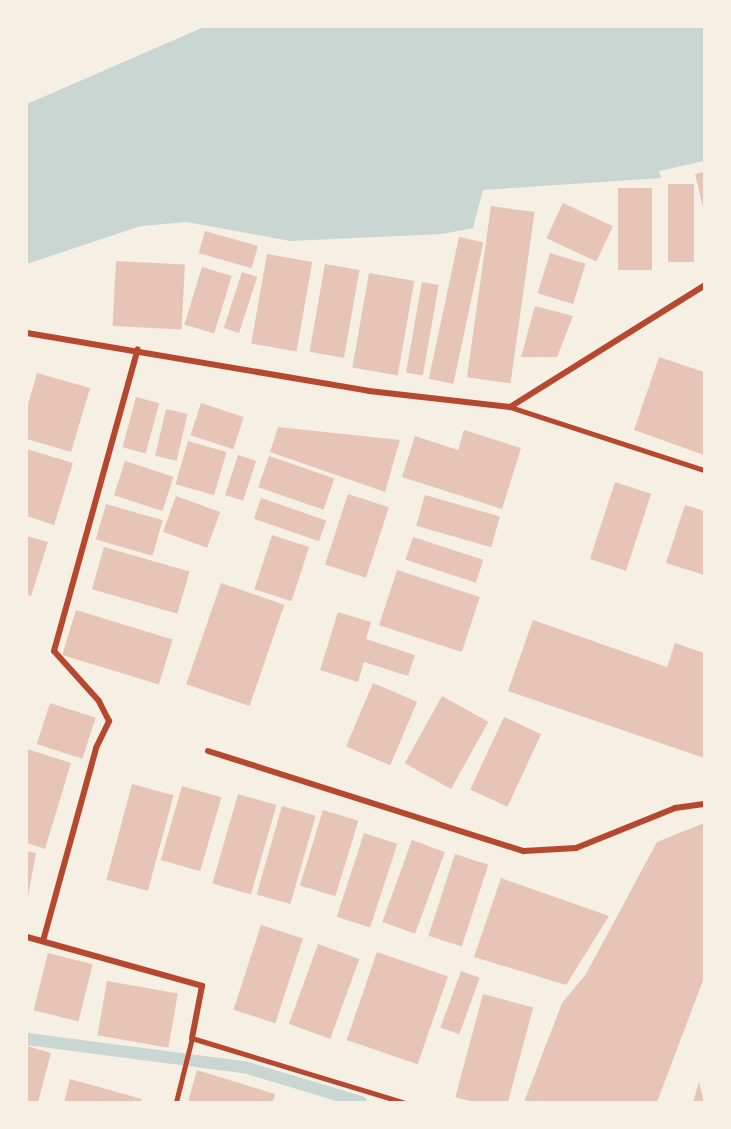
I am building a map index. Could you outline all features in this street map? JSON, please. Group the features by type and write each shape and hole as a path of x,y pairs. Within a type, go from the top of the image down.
{"street":[{"path":"27,333 138,349 369,391 510,407 704,286"},
{"path":"43,941 96,748 109,721 99,701 54,651 138,349"},
{"path":"208,751 524,851 576,849 675,807 704,804"},
{"path":"27,937 202,986 192,1038"}],"lane":[{"path":"510,407 704,470"},
{"path":"176,1102 192,1038 402,1102"}],"shaded area":[{"path":"204,27 704,27 704,161 659,171 661,178 483,190 473,228 442,234 290,241 187,222 141,226 27,264 27,104"}],"building":[{"path":"704,172 704,207 703,207 695,174"},
{"path":"668,184 694,184 694,262 668,262"},
{"path":"618,188 652,188 652,270 618,270"},
{"path":"563,203 613,226 596,262 547,238"},
{"path":"491,206 535,212 510,383 467,377"},
{"path":"205,231 258,246 252,268 199,253"},
{"path":"459,237 483,242 453,384 429,379"},
{"path":"550,253 585,264 573,304 538,293"},
{"path":"267,254 312,262 296,352 251,344"},
{"path":"116,261 185,265 182,330 113,326"},
{"path":"325,264 359,270 344,358 310,352"},
{"path":"202,267 232,276 214,333 184,324"},
{"path":"242,272 257,277 239,333 224,328"},
{"path":"369,273 414,281 398,376 352,368"},
{"path":"422,282 439,285 423,376 406,373"},
{"path":"535,306 573,316 557,357 521,357"},
{"path":"659,357 704,372 704,455 634,430"},
{"path":"37,373 90,388 71,452 27,439 27,408"},
{"path":"136,397 159,403 146,453 123,447"},
{"path":"201,403 244,417 233,449 190,435"},
{"path":"166,409 187,414 177,461 155,456"},
{"path":"278,427 400,440 385,492 270,452"},
{"path":"464,430 521,448 502,509 402,477 415,436 458,450"},
{"path":"188,441 226,452 214,495 176,484"},
{"path":"27,449 73,463 54,525 27,516"},
{"path":"238,455 256,461 243,501 225,495"},
{"path":"269,456 334,478 323,510 258,487"},
{"path":"125,461 174,477 162,511 114,495"},
{"path":"615,482 651,494 626,571 590,559"},
{"path":"348,494 389,507 366,578 325,564"},
{"path":"425,495 500,516 491,547 416,526"},
{"path":"176,496 220,512 207,548 163,532"},
{"path":"261,498 326,520 319,541 254,519"},
{"path":"106,504 163,520 153,556 96,540"},
{"path":"685,505 704,511 704,575 666,563"},
{"path":"272,535 309,547 291,601 254,589"},
{"path":"27,536 48,542 31,596 27,595"},
{"path":"413,537 483,560 476,583 406,560"},
{"path":"104,547 190,572 177,614 92,589"},
{"path":"397,570 480,597 462,652 379,625"},
{"path":"221,583 284,605 250,706 186,684"},
{"path":"76,610 173,640 159,684 62,655"},
{"path":"338,612 371,622 366,639 415,655 408,676 364,662 358,682 320,670"},
{"path":"533,620 667,667 675,643 704,653 704,758 508,691"},
{"path":"373,683 417,702 390,765 346,747"},
{"path":"442,696 488,722 451,789 405,763"},
{"path":"50,703 96,718 82,759 37,744"},
{"path":"504,717 541,734 507,807 470,790"},
{"path":"27,749 71,763 45,849 27,843"},
{"path":"132,784 174,795 148,891 106,880"},
{"path":"182,786 221,797 200,871 161,860"},
{"path":"238,794 276,805 251,894 212,883"},
{"path":"282,806 316,816 290,904 257,894"},
{"path":"323,810 358,821 335,896 300,886"},
{"path":"704,823 704,978 657,1102 524,1102 562,1003 586,974 657,842"},
{"path":"364,833 397,844 370,928 337,917"},
{"path":"412,840 445,852 415,934 382,922"},
{"path":"27,851 36,853 28,896 27,896"},
{"path":"455,854 488,865 462,947 428,936"},
{"path":"501,878 609,916 566,985 474,957"},
{"path":"261,925 303,939 275,1023 233,1010"},
{"path":"318,944 359,959 330,1039 289,1024"},
{"path":"377,952 448,976 418,1064 347,1040"},
{"path":"48,953 93,964 78,1021 34,1010"},
{"path":"461,971 480,978 459,1034 440,1027"},
{"path":"107,981 178,994 168,1048 97,1035"},
{"path":"483,994 533,1007 508,1102 473,1102 455,1097"},
{"path":"27,1046 51,1053 38,1102 27,1102"},
{"path":"197,1070 275,1094 273,1102 188,1102"},
{"path":"70,1079 142,1099 141,1102 64,1102"},
{"path":"699,1082 704,1102 693,1102"}],"waterway":[{"path":"27,1039 244,1067 361,1102"}]}
